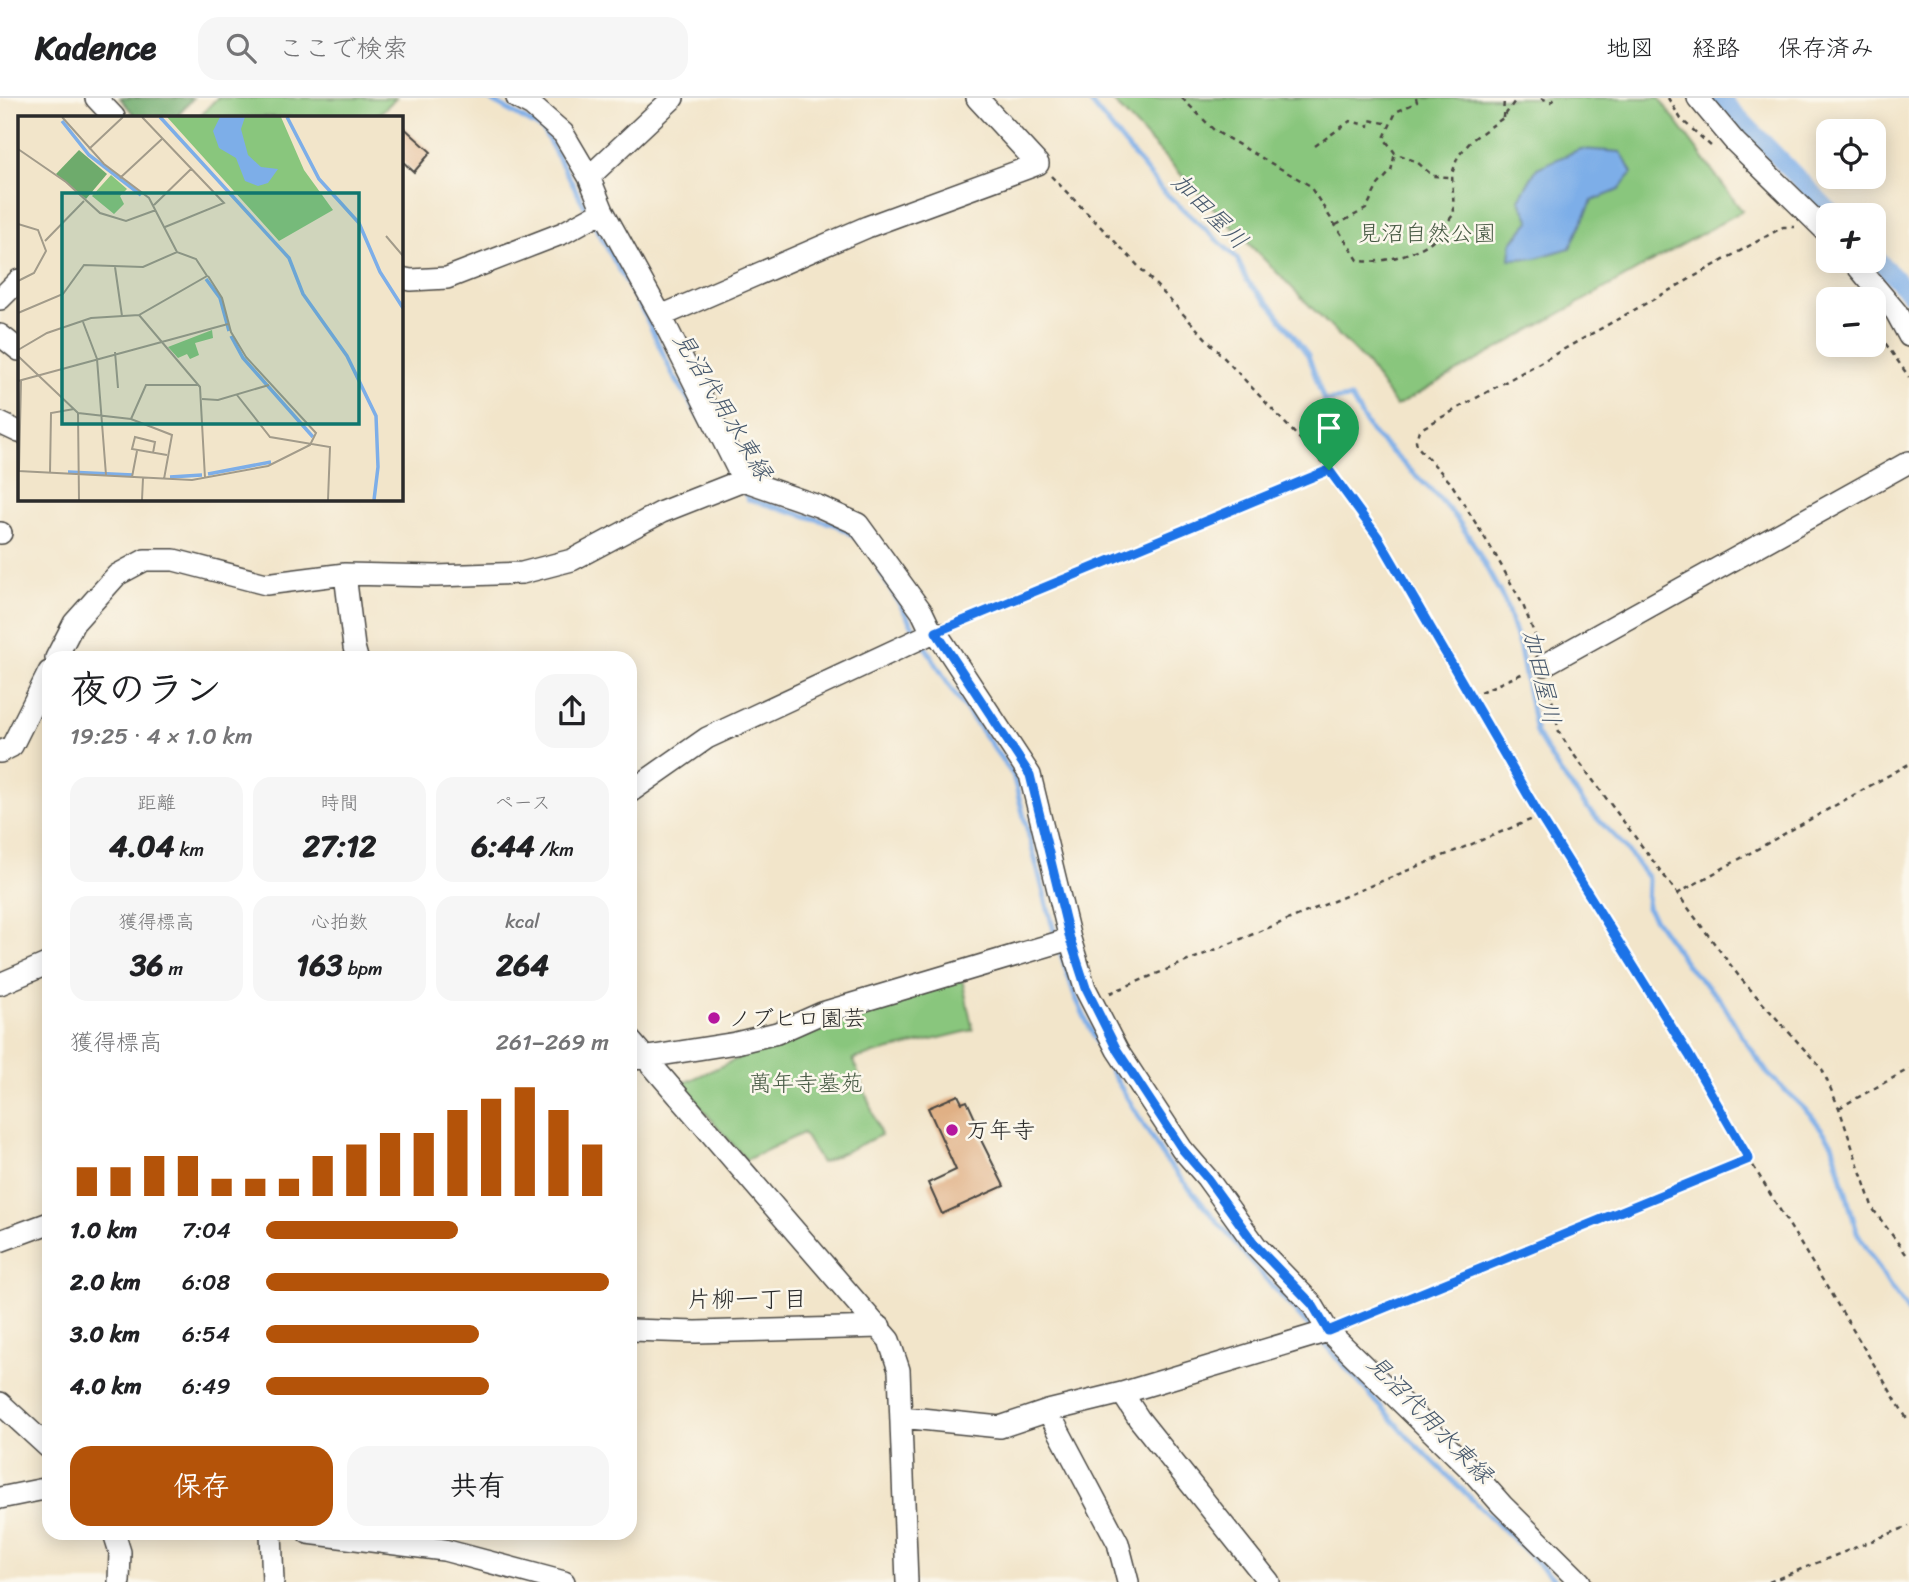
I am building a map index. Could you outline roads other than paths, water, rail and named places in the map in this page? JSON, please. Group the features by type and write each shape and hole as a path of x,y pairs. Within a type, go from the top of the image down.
{"street":[{"path":"96,98 113,116"},
{"path":"517,98 532,106 563,134 589,177 603,211 661,316 743,480"},
{"path":"589,177 673,98"},
{"path":"661,316 867,226 1038,164 976,98"},
{"path":"1698,98 1816,233"},
{"path":"402,278 447,278 563,233 603,211"},
{"path":"1863,273 1896,312 1909,336"},
{"path":"0,299 18,281"},
{"path":"0,335 18,349"},
{"path":"0,423 18,432"},
{"path":"1540,667 1909,462"},
{"path":"60,651 74,623 117,575 145,560 174,560 266,584 345,574 436,576 522,573 572,560 662,512 743,480 818,506 859,524 922,612 932,633 707,738 637,787"},
{"path":"345,574 355,651"},
{"path":"936,632 1030,775 1070,939 1086,988 1117,1050 1182,1149 1207,1178 1256,1246 1312,1304 1328,1331 1472,1471 1502,1505 1580,1582"},
{"path":"0,752 12,746 42,686"},
{"path":"638,1059 736,1043 776,1033 822,1013 1070,939"},
{"path":"0,984 42,966"},
{"path":"638,1059 889,1340 899,1370 907,1582"},
{"path":"0,1241 42,1226"},
{"path":"637,1330 696,1332 880,1327"},
{"path":"901,1417 1000,1427 1048,1410 1122,1393 1328,1331"},
{"path":"1122,1393 1139,1419 1269,1582"},
{"path":"0,1403 42,1442"},
{"path":"1048,1410 1118,1543 1128,1582"},
{"path":"0,1498 42,1489"},
{"path":"116,1540 120,1552 119,1582"},
{"path":"271,1540 273,1582"},
{"path":"417,1540 448,1542 564,1582"}],"water":[{"path":"1580,149 1621,152 1632,173 1619,190 1592,201 1570,248 1536,258 1510,259 1512,242 1530,221 1519,199 1537,168"}],"waterway":[{"name":"見沼代用水東縁","path":"487,98 543,130 588,212"},
{"name":"加田屋川","path":"1087,98 1162,190 1237,258 1247,281 1273,308 1308,355 1324,401 1351,398 1371,432 1457,519 1505,602 1520,649 1536,733 1560,772 1590,811 1622,844 1648,878 1647,908 1689,968 1720,999 1768,1074 1811,1115 1832,1143 1857,1232 1909,1313"},
{"name":"見沼代用水東縁","path":"1720,98 1822,203"},
{"name":"見沼代用水東縁","path":"592,221 645,315 673,375 704,424"},
{"name":"見沼代用水東縁","path":"1886,269 1909,293"},
{"name":"見沼代用水東縁","path":"741,486 748,499 837,525 859,540"},
{"name":"見沼代用水東縁","path":"880,571 918,635"},
{"name":"見沼代用水東縁","path":"923,643 952,690 1013,775 1056,939"},
{"name":"見沼代用水東縁","path":"1059,948 1075,996 1106,1063 1164,1158 1312,1330"},
{"name":"見沼代用水東縁","path":"1321,1340 1408,1437 1557,1582"}],"place":[{"name":"ノブヒロ園芸","path":"714,1018"},
{"name":"万年寺","path":"952,1130"}],"district":[{"name":"片柳一丁目","path":"747,1299"}],"park label":[{"name":"見沼自然公園","path":"1427,233"},
{"name":"萬年寺墓苑","path":"806,1083"}]}
